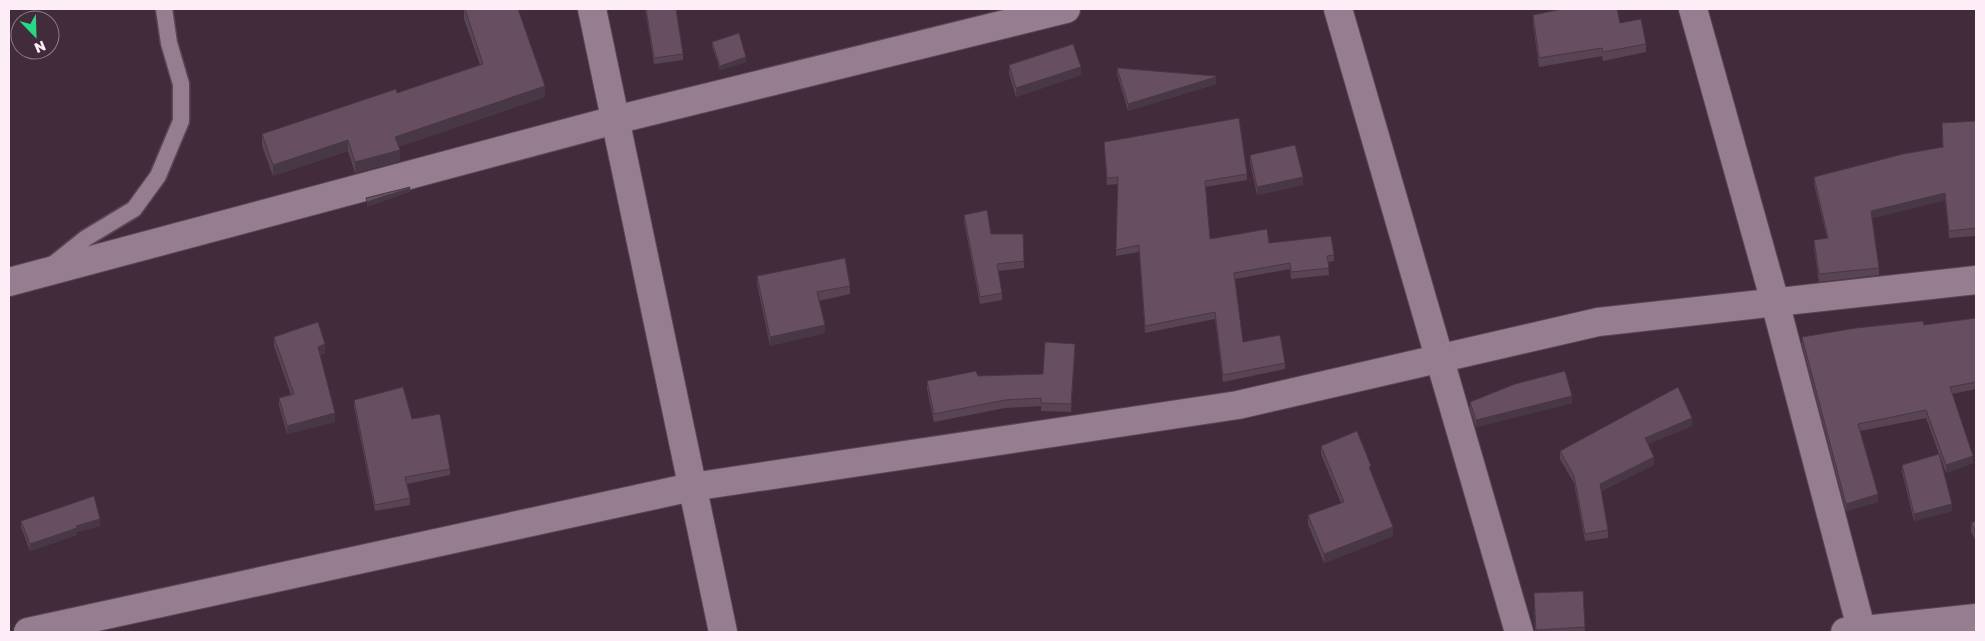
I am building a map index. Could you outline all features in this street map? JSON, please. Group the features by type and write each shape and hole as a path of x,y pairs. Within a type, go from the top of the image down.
{"street":[{"path":"592,9 723,632"},
{"path":"9,282 615,120 1066,9"},
{"path":"1338,9 1519,632"},
{"path":"1694,9 1775,302 1856,632 1976,618"},
{"path":"28,632 692,487 1238,405 1598,322 1976,280"}],"lane":[{"path":"43,273 86,238 134,209 158,176 181,121 181,84 169,43 164,9"}],"building":[{"path":"465,9 518,9 545,86 395,137 400,150 355,162 348,140 273,165 262,134 396,89 397,93 483,64"},
{"path":"646,9 676,9 683,54 654,58"},
{"path":"1562,9 1617,9 1620,23 1641,19 1646,44 1603,52 1602,48 1539,58 1533,15"},
{"path":"739,33 746,57 720,66 712,42"},
{"path":"1073,44 1081,67 1016,88 1009,65"},
{"path":"1117,68 1216,76 1216,77 1128,104"},
{"path":"1239,118 1247,174 1205,181 1210,239 1267,229 1269,243 1331,236 1334,255 1327,256 1329,268 1291,272 1290,263 1234,273 1243,342 1280,335 1285,363 1223,375 1215,312 1145,326 1139,245 1116,250 1118,177 1107,178 1104,142"},
{"path":"1976,121 1976,228 1949,231 1945,193 1871,211 1879,268 1819,274 1814,240 1828,238 1814,177 1903,154 1943,147 1942,123"},
{"path":"1295,145 1303,177 1257,187 1250,155"},
{"path":"410,188 367,202 366,198"},
{"path":"987,210 991,234 1023,234 1024,261 997,264 1002,293 980,297 964,215"},
{"path":"845,258 850,286 817,292 825,325 770,337 757,276"},
{"path":"1976,318 1976,382 1950,387 1973,456 1946,465 1926,410 1858,424 1878,494 1846,504 1802,337 1856,328 1923,321 1924,325"},
{"path":"318,322 325,344 318,347 335,413 287,426 279,398 294,394 274,337"},
{"path":"1045,342 1075,344 1071,404 1041,403 1041,398 1005,400 934,414 927,381 976,371 978,376 1043,374"},
{"path":"1565,371 1572,396 1476,420 1470,402 1515,384"},
{"path":"403,387 412,419 440,414 450,469 405,477 410,498 375,505 354,400"},
{"path":"1678,387 1692,418 1645,438 1654,457 1600,484 1608,530 1585,534 1574,476 1560,451"},
{"path":"1357,431 1393,527 1324,554 1308,515 1344,502 1321,446"},
{"path":"1939,454 1952,504 1914,514 1902,465"},
{"path":"94,496 100,519 30,544 21,521"},
{"path":"1976,521 1976,532 1971,523"},
{"path":"1583,591 1585,627 1536,630 1534,593"}]}
